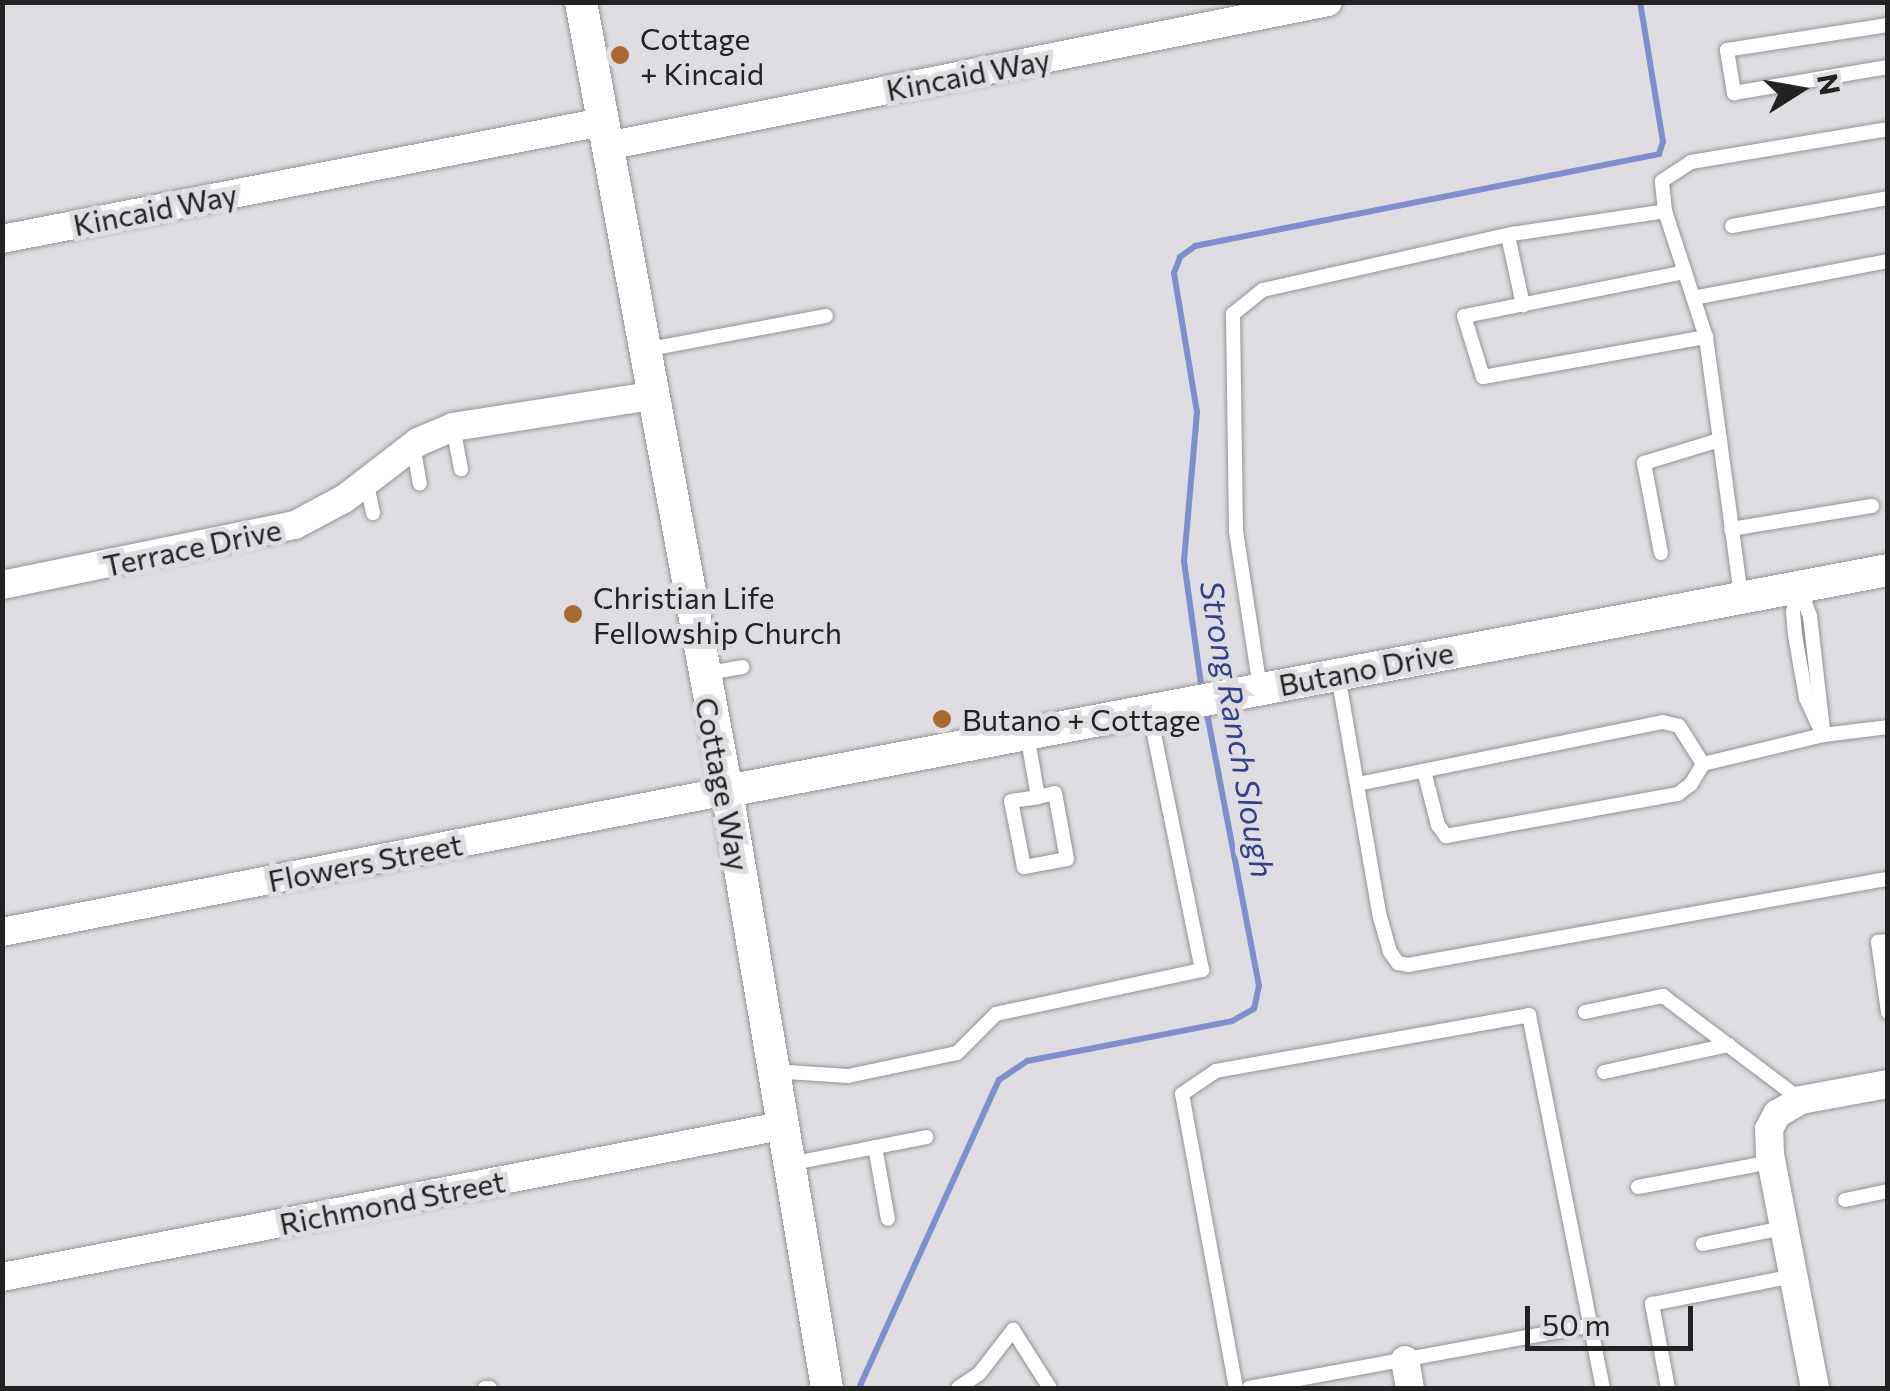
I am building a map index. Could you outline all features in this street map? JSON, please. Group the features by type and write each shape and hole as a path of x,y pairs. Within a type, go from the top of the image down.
{"street":[{"name":"Cottage Way","path":"581,2 702,674 727,791 827,1388"},
{"name":"Kincaid Way","path":"2,239 1328,2"},
{"name":"Terrace Drive","path":"2,586 278,531 328,509 413,445 453,427 652,396"},
{"name":"Butano Drive","path":"727,791 1040,727 1149,710 1888,570"},
{"name":"Flowers Street","path":"2,932 727,791"},
{"path":"1815,1388 1771,1162 1770,1129 1778,1114 1801,1100 1888,1084"},
{"name":"Richmond Street","path":"2,1277 781,1126"},
{"path":"1405,1360 1410,1388"}],"lane":[{"path":"1888,24 1727,50 1734,92 1888,66"},
{"path":"1742,596 1706,337 1665,211 1662,181 1691,162 1888,128"},
{"path":"1732,226 1888,198"},
{"path":"1260,689 1236,531 1233,314 1263,290 1508,236 1665,211"},
{"path":"1508,236 1523,305"},
{"path":"1693,298 1888,261"},
{"path":"1685,272 1464,316 1483,377 1706,337"},
{"path":"643,350 826,316"},
{"path":"453,427 461,468"},
{"path":"1661,553 1644,463 1719,440"},
{"path":"413,445 420,483"},
{"path":"366,480 373,513"},
{"path":"1731,529 1872,506"},
{"path":"1799,584 1810,616 1820,676 1823,735"},
{"path":"1799,584 1793,612 1806,698 1823,735"},
{"path":"702,674 742,667"},
{"path":"1338,674 1380,917 1390,952 1398,963 1408,965 1888,879"},
{"path":"1803,679 1820,676"},
{"path":"772,1071 848,1076 956,1053 996,1014 1202,970 1149,710"},
{"path":"1358,784 1662,722 1679,726 1703,764"},
{"path":"1038,797 1040,727"},
{"path":"1424,771 1438,825 1446,836 1678,794 1692,784 1703,764 1823,735 1888,727"},
{"path":"1055,793 1068,858 1024,867 1012,801 1038,797 1055,793"},
{"path":"1888,940 1878,942 1888,1012"},
{"path":"1585,1012 1663,996 1801,1100"},
{"path":"1236,1388 1182,1094 1216,1071 1528,1015 1603,1388"},
{"path":"1604,1072 1729,1046"},
{"path":"788,1164 926,1137"},
{"path":"875,1147 888,1219"},
{"path":"1638,1188 1771,1162"},
{"path":"1845,1200 1888,1192"},
{"path":"1703,1244 1784,1228"},
{"path":"1668,1388 1652,1304 1794,1276"},
{"path":"1249,1388 1593,1326"},
{"path":"958,1388 980,1374 1013,1330 1050,1388"}],"waterway":[{"name":"Strong Ranch Slough","path":"1202,691 1184,561 1197,412 1174,273 1180,257 1195,246 1659,154 1663,142 1640,2"},
{"name":"Strong Ranch Slough","path":"859,1388 999,1080 1027,1061 1232,1021 1254,1009 1259,986 1206,708"}],"place":[{"name":"Cottage + Kincaid","path":"620,55"},
{"name":"Christian Life Fellowship Church","path":"573,614"},
{"name":"Butano + Cottage","path":"942,719"}]}
